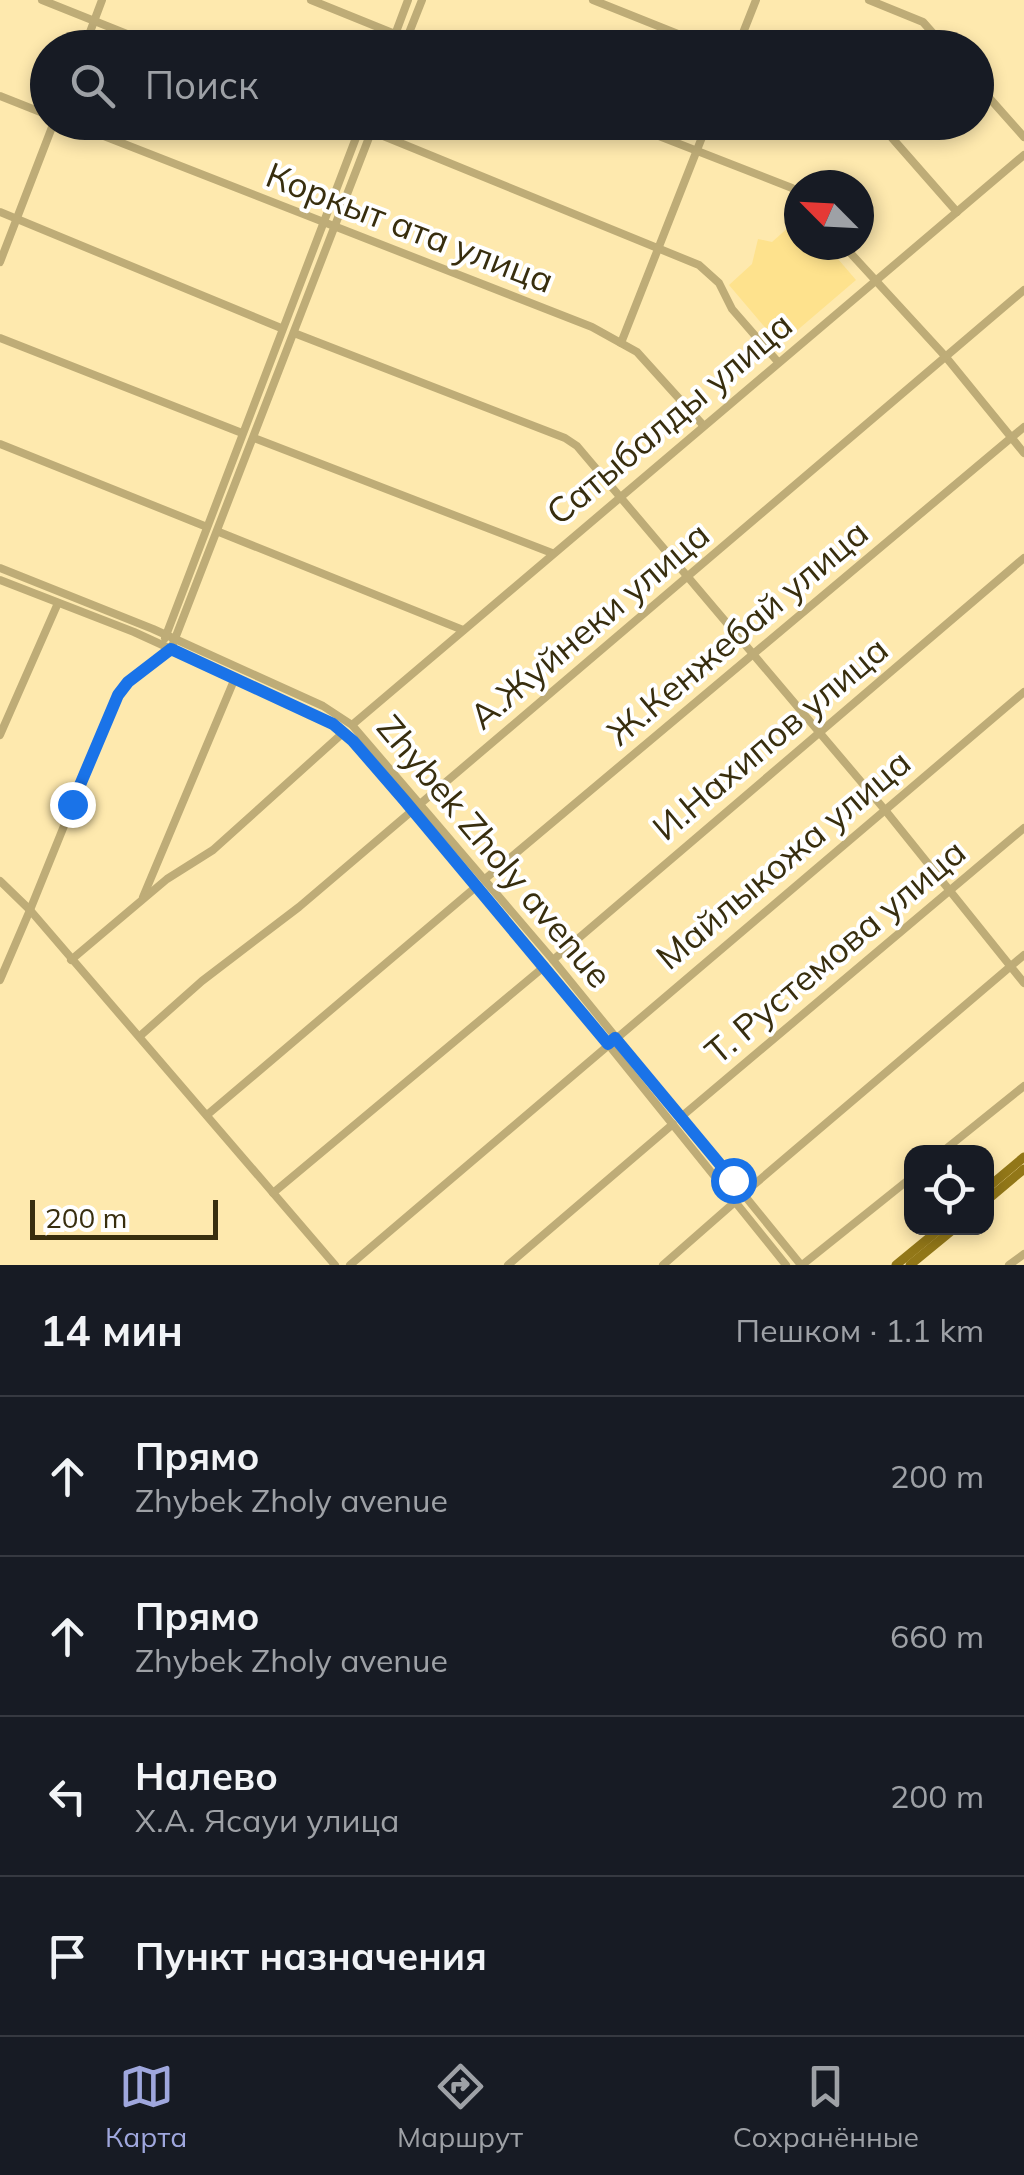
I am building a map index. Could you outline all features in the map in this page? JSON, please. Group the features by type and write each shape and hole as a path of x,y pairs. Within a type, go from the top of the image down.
{"main road":[{"path":"994,1182 1024,1157"},
{"path":"994,1194 1024,1169"},
{"path":"896,1265 932,1235"},
{"path":"910,1265 946,1235"}],"street":[{"path":"42,0 117,30"},
{"path":"91,30 102,0"},
{"path":"311,0 385,30"},
{"path":"397,30 408,0"},
{"path":"410,30 422,0"},
{"path":"593,0 669,30"},
{"path":"745,30 756,0"},
{"path":"869,0 923,22 930,30"},
{"path":"0,96 30,108"},
{"path":"994,103 1024,137"},
{"path":"0,262 47,140"},
{"name":"Коркыт ата улица","path":"114,140 592,327 637,352 704,425"},
{"path":"169,642 207,527 356,140"},
{"path":"0,980 118,695 169,642 218,532 368,140"},
{"path":"404,140 699,265 719,283 732,308 778,362"},
{"path":"668,140 784,185"},
{"path":"621,343 701,140"},
{"path":"894,140 957,212"},
{"name":"Сатыбалды улица","path":"352,724 1024,155"},
{"path":"0,212 281,328"},
{"path":"856,260 945,356 1024,454"},
{"name":"А.Жуйнеки улица","path":"140,1036 202,981 300,907 1024,290"},
{"path":"294,333 566,438 577,446 885,810 1024,982"},
{"path":"0,338 242,433"},
{"name":"Ж.Кенжебай улица","path":"485,879 1024,427"},
{"path":"254,438 552,553"},
{"path":"0,444 207,527"},
{"path":"218,532 463,630"},
{"name":"И.Нахипов улица","path":"273,1193 1024,558"},
{"name":"Zhybek Zholy avenue","path":"0,568 323,706 352,724 485,879 673,1124 801,1265"},
{"name":"Zhybek Zholy avenue","path":"0,580 169,642 333,724 549,963"},
{"path":"0,735 58,603"},
{"path":"142,901 236,678"},
{"name":"Майлыкожа улица","path":"350,1265 1024,692"},
{"path":"71,960 167,879 213,850 344,732"},
{"name":"Т. Рустемова улица","path":"681,1116 1024,828"},
{"path":"0,881 140,1036 334,1265"},
{"path":"207,1116 477,886"},
{"path":"663,1265 1024,956"},
{"name":"Zhybek Zholy avenue","path":"612,1041 681,1116 786,1265"},
{"path":"951,1145 1024,1086"},
{"path":"508,1265 673,1124"},
{"path":"801,1265 904,1183"},
{"path":"1010,1265 1024,1254"}],"shaded area":[{"path":"784,231 784,260 839,260 856,280 780,345 729,285 752,264 758,239 772,242"}],"route":[{"path":"72,804 118,695 128,682 171,649 333,724 405,801 608,1044 615,1038 733,1180"}]}
